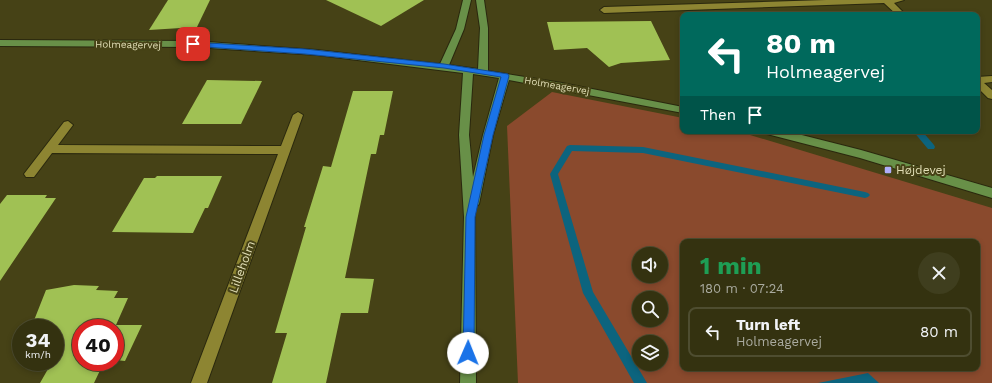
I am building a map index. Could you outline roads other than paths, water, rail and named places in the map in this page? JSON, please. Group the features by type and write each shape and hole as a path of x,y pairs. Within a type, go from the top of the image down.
{"street":[{"path":"444,66 460,29 467,0"},
{"path":"480,0 484,28 483,72"},
{"path":"886,0 899,12"},
{"path":"604,10 644,4 900,0"},
{"name":"Holmeagervej","path":"0,42 193,44 305,52 444,66 617,95 680,109"},
{"path":"468,70 464,135 470,217 468,383"},
{"path":"470,217 488,135 505,76"},
{"path":"980,81 992,79"},
{"path":"980,84 992,96"},
{"name":"Lilleholm","path":"200,383 298,115"},
{"path":"30,174 68,125"},
{"path":"783,134 861,154 992,193"},
{"path":"49,149 286,150"}],"water":[{"path":"868,373 879,383 818,383"}],"waterway":[{"path":"920,134 931,147"},
{"path":"641,383 588,293 554,174 570,148 643,150 865,195"}],"place":[{"name":"Højdevej","path":"888,170"}]}
